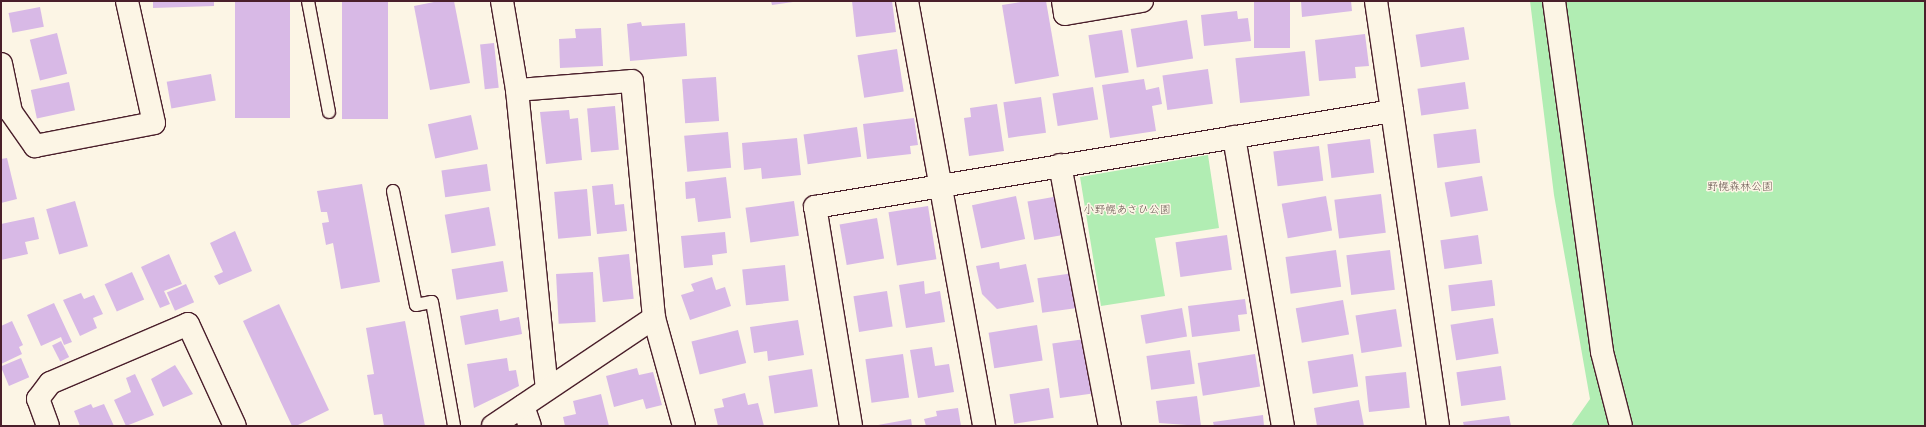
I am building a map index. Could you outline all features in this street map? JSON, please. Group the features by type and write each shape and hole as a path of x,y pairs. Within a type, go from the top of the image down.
{"street":[{"path":"1,64 11,112 35,146 154,124 127,1"},
{"path":"502,1 517,90 547,388"},
{"path":"907,1 939,187 984,426"},
{"path":"1063,1 1065,14 1142,1"},
{"path":"1376,1 1438,426"},
{"path":"1554,1 1602,352 1621,426"},
{"path":"517,90 632,81 654,318 684,426"},
{"path":"851,426 815,207 939,187 1060,165 1392,111"},
{"path":"1234,137 1282,426"},
{"path":"1060,165 1110,426"},
{"path":"493,426 526,416 547,388 654,318"},
{"path":"48,426 38,399 50,384 188,324 235,426"}],"lane":[{"path":"308,1 329,112"},
{"path":"393,191 416,305 432,302 454,426"}],"green space":[{"name":"野幌森林公園","path":"1530,1 1925,1 1925,426 1571,426 1590,399 1554,195"},
{"name":"小野幌あさひ公園","path":"1208,155 1219,228 1155,238 1165,296 1101,306 1080,177"}],"building":[{"path":"153,1 214,1 214,6 153,8"},
{"path":"235,1 290,1 290,118 235,118"},
{"path":"342,1 388,1 388,119 342,119"},
{"path":"439,1 454,1 470,83 430,90 414,6"},
{"path":"771,1 793,1 793,2 772,5"},
{"path":"852,1 892,1 896,32 856,37"},
{"path":"1027,1 1046,1 1059,76 1015,84 1002,5"},
{"path":"1254,1 1290,1 1290,48 1254,48"},
{"path":"1301,1 1351,1 1352,11 1302,17"},
{"path":"40,7 44,27 12,33 9,13"},
{"path":"1237,11 1238,19 1248,18 1251,41 1204,46 1201,15"},
{"path":"1187,20 1193,59 1137,67 1131,29"},
{"path":"641,22 642,26 685,23 687,56 630,61 627,24"},
{"path":"1464,27 1469,60 1421,67 1416,35"},
{"path":"601,28 603,66 560,68 559,39 576,38 575,29"},
{"path":"1122,30 1129,72 1095,78 1088,35"},
{"path":"57,33 67,74 40,81 30,40"},
{"path":"1365,34 1369,66 1355,67 1356,78 1319,81 1315,40"},
{"path":"494,43 499,88 485,89 480,44"},
{"path":"897,49 904,91 864,98 857,55"},
{"path":"1305,51 1310,96 1240,103 1235,58"},
{"path":"1208,69 1213,104 1167,110 1162,75"},
{"path":"211,74 216,101 171,108 167,82"},
{"path":"716,77 719,121 685,123 682,79"},
{"path":"1144,79 1146,90 1159,87 1162,104 1152,106 1156,131 1110,138 1102,85"},
{"path":"69,82 75,110 37,118 31,90"},
{"path":"1465,82 1469,109 1421,115 1417,89"},
{"path":"1093,87 1098,120 1058,126 1053,93"},
{"path":"1041,97 1046,133 1008,138 1003,102"},
{"path":"997,104 1004,151 969,156 964,118 971,117 970,108"},
{"path":"615,106 619,150 591,152 587,108"},
{"path":"569,110 570,119 578,118 582,160 546,164 540,112"},
{"path":"471,115 478,149 435,158 428,124"},
{"path":"914,118 918,145 910,146 911,154 867,159 863,124"},
{"path":"857,127 861,157 808,164 804,135"},
{"path":"1476,129 1480,163 1437,168 1433,134"},
{"path":"728,132 731,168 687,172 684,136"},
{"path":"797,138 801,175 762,179 761,168 744,170 742,143"},
{"path":"1370,139 1374,173 1331,178 1327,144"},
{"path":"1319,146 1323,181 1278,186 1273,152"},
{"path":"7,158 17,199 1,203 1,159"},
{"path":"487,164 491,191 445,197 441,170"},
{"path":"1482,176 1488,210 1451,217 1445,183"},
{"path":"726,177 731,218 698,222 695,198 686,199 685,182"},
{"path":"362,184 380,282 341,289 333,243 326,245 322,223 329,222 327,212 321,212 317,191"},
{"path":"613,184 615,205 624,204 627,231 597,234 592,186"},
{"path":"587,189 591,236 558,239 554,192"},
{"path":"1381,194 1386,233 1339,238 1334,200"},
{"path":"1016,196 1025,239 981,248 972,205"},
{"path":"1059,196 1066,234 1034,240 1027,202"},
{"path":"1326,196 1332,230 1288,238 1282,204"},
{"path":"75,201 88,246 59,254 46,209"},
{"path":"794,201 799,236 750,242 745,208"},
{"path":"928,206 936,259 897,266 888,212"},
{"path":"489,207 496,245 451,253 445,215"},
{"path":"34,217 39,239 25,242 28,254 1,260 1,224"},
{"path":"877,218 884,258 847,265 840,225"},
{"path":"235,231 252,271 219,285 214,276 223,272 210,243"},
{"path":"725,232 727,253 712,255 713,265 684,268 681,236"},
{"path":"1227,235 1232,270 1180,277 1176,242"},
{"path":"1478,235 1482,264 1444,269 1440,240"},
{"path":"1336,250 1341,287 1291,294 1285,257"},
{"path":"1390,250 1395,290 1351,295 1346,255"},
{"path":"169,254 182,284 164,291 170,304 160,308 141,267"},
{"path":"629,254 634,299 603,302 598,257"},
{"path":"503,261 508,292 456,300 452,269"},
{"path":"999,262 1000,269 1026,264 1034,302 997,309 982,294 976,266"},
{"path":"785,265 789,301 746,305 742,269"},
{"path":"132,272 144,299 117,312 105,284"},
{"path":"593,272 596,322 559,324 556,274"},
{"path":"1074,273 1079,308 1042,313 1037,278"},
{"path":"712,277 716,290 725,287 731,306 690,320 681,295 694,291 691,284"},
{"path":"1492,280 1495,306 1451,311 1448,285"},
{"path":"924,281 925,294 940,291 945,322 906,328 899,285"},
{"path":"186,284 194,302 175,311 167,293"},
{"path":"887,291 893,327 859,332 853,296"},
{"path":"81,293 84,299 94,295 103,314 93,318 97,328 80,336 63,300"},
{"path":"1245,299 1247,314 1238,315 1240,331 1192,337 1188,306"},
{"path":"1343,300 1349,334 1302,343 1296,308"},
{"path":"54,303 72,342 64,345 61,337 41,346 27,315"},
{"path":"279,304 329,410 296,426 292,426 243,321"},
{"path":"1182,308 1187,337 1146,344 1141,315"},
{"path":"498,309 500,321 519,317 522,334 465,345 460,316"},
{"path":"1396,309 1402,347 1361,353 1356,315"},
{"path":"1493,318 1499,354 1456,360 1451,325"},
{"path":"798,320 804,355 768,361 767,351 754,353 750,327"},
{"path":"12,321 23,345 19,347 22,354 1,364 1,326"},
{"path":"405,321 425,426 384,426 382,414 374,415 367,375 374,374 366,328"},
{"path":"1037,325 1043,361 994,368 989,333"},
{"path":"738,330 746,363 700,375 691,342"},
{"path":"1085,339 1093,393 1060,398 1052,344"},
{"path":"61,341 69,357 60,362 52,346"},
{"path":"932,347 935,366 949,364 954,392 918,398 910,350"},
{"path":"1190,350 1195,384 1151,390 1146,356"},
{"path":"903,354 909,398 871,403 865,359"},
{"path":"1255,354 1260,387 1203,396 1198,363"},
{"path":"1353,354 1358,387 1313,394 1308,361"},
{"path":"21,358 29,377 9,386 1,366"},
{"path":"507,358 509,371 516,370 519,386 474,408 467,364"},
{"path":"175,365 193,394 163,407 151,379"},
{"path":"1501,366 1506,400 1461,406 1456,372"},
{"path":"637,368 639,375 653,372 662,405 646,409 643,399 614,407 606,376"},
{"path":"812,369 818,407 774,413 769,376"},
{"path":"1406,372 1410,408 1369,412 1365,376"},
{"path":"135,374 154,415 126,426 114,400 131,392 126,378"},
{"path":"1049,388 1054,418 1014,424 1009,394"},
{"path":"745,393 748,405 758,403 764,426 718,426 714,409 724,407 722,399"},
{"path":"601,394 609,426 565,426 563,417 576,414 573,401"},
{"path":"1197,396 1201,426 1159,423 1156,401"},
{"path":"1359,400 1364,426 1317,426 1314,408"},
{"path":"91,404 93,408 104,404 114,426 80,426 74,411"},
{"path":"958,408 961,426 926,426 924,419 937,416 936,411"},
{"path":"1263,415 1264,426 1214,426 1213,422"},
{"path":"1509,416 1511,426 1464,426 1463,422"},
{"path":"911,419 912,426 878,426 878,425"}]}
